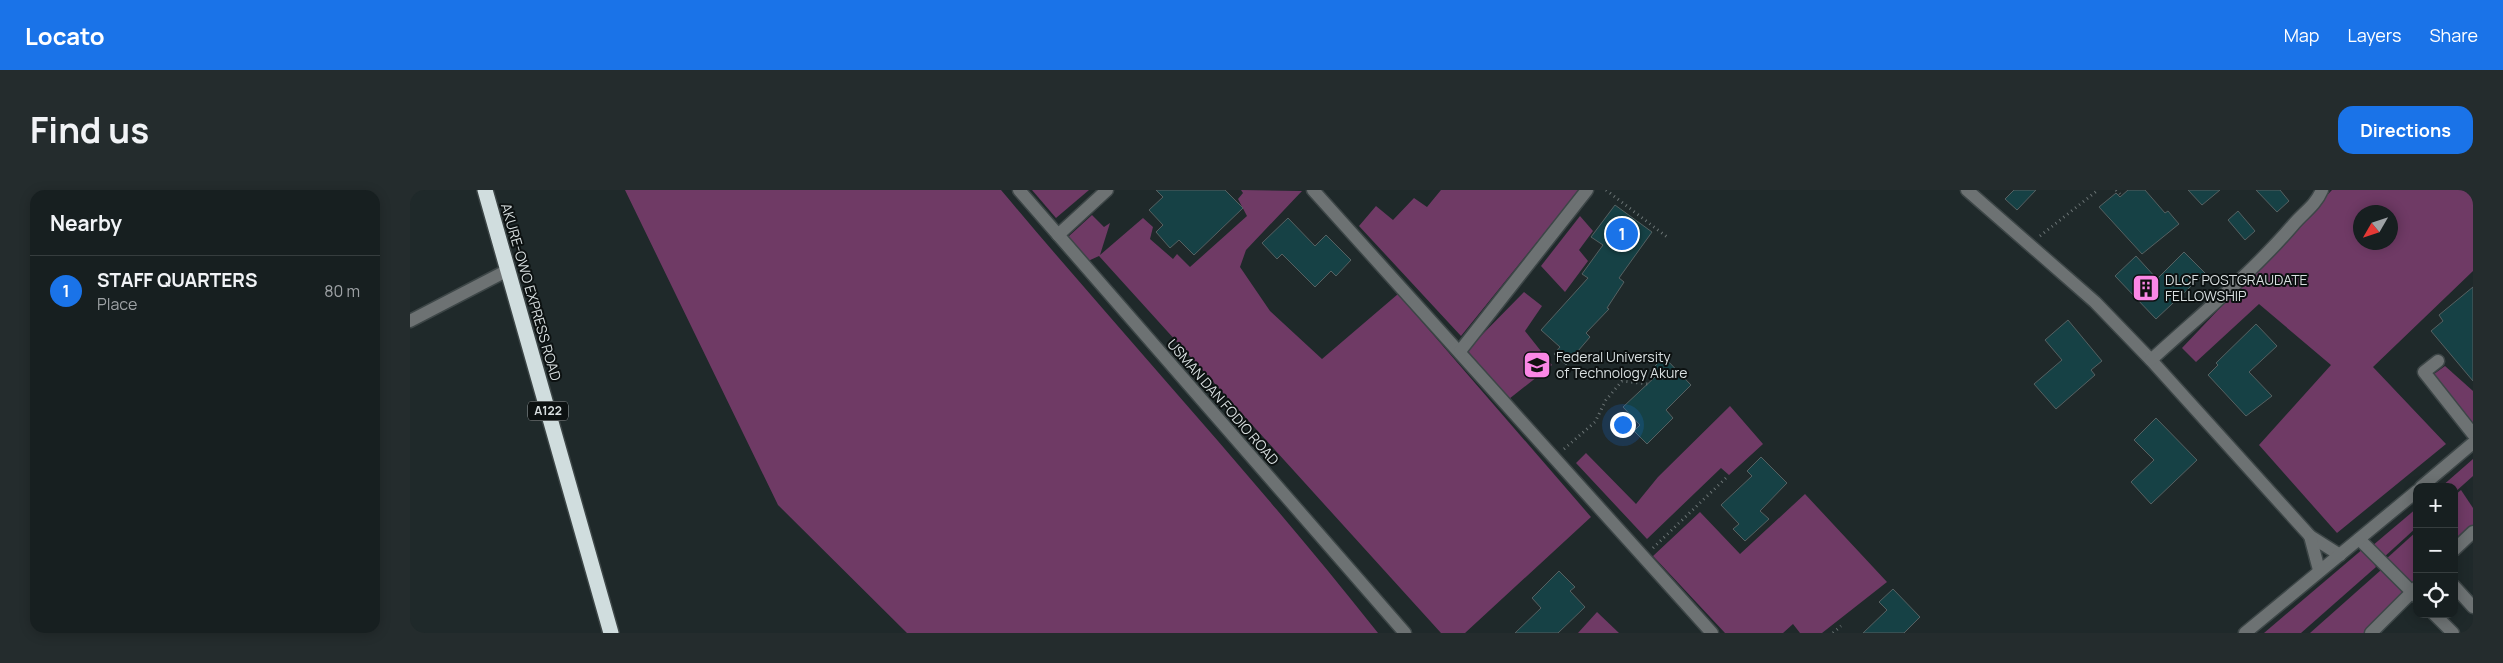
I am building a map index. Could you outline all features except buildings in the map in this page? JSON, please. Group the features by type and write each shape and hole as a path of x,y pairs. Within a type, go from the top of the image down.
{"highway":[{"name":"AKURE-OWO EXPRESS ROAD","path":"485,190 611,633"}],"street":[{"name":"USMAN DAN FODIO ROAD","path":"1019,190 1405,633"},
{"path":"1058,235 1107,190"},
{"path":"1314,190 1712,633"},
{"path":"1460,351 1588,190"},
{"path":"1966,190 2095,302 2151,360 2310,536 2340,555"},
{"path":"2151,360 2274,247 2316,203 2322,190"},
{"path":"410,321 508,270"},
{"path":"2438,361 2424,372 2473,434"},
{"path":"2426,483 2473,443"},
{"path":"2245,633 2413,494"},
{"path":"2458,546 2473,532"},
{"path":"2310,536 2319,570"},
{"path":"2359,539 2413,590"},
{"path":"2458,590 2473,607"},
{"path":"2371,633 2413,594"},
{"path":"2438,618 2453,633"}],"path":[{"path":"1606,190 1667,238"},
{"path":"2029,243 2098,190"},
{"path":"2116,190 2120,194"},
{"path":"1553,455 1569,447 1595,422 1606,400 1622,381 1648,384"},
{"path":"1644,557 1727,477"},
{"path":"1833,633 1841,626"}],"shaded area":[{"path":"625,190 1001,190 1239,465 1378,633 907,633 778,505"},
{"path":"1032,190 1089,190 1056,218"},
{"path":"1241,190 1302,191 1246,250 1240,267 1270,311 1322,359 1398,294 1591,517 1465,633 1441,633 1099,256 1088,261 1068,237 1092,215 1104,227 1110,223 1100,255 1143,218 1153,227 1150,239 1173,259 1177,254 1190,267 1247,216 1238,199 1243,193"},
{"path":"1441,190 1579,190 1461,336 1359,226 1376,206 1393,220 1414,198 1427,207"},
{"path":"2332,190 2473,190 2473,271 2373,367 2446,444 2337,533 2259,445 2331,365 2259,304 2196,362 2182,348"},
{"path":"1580,216 1593,231 1579,250 1588,261 1565,292 1541,266"},
{"path":"1524,292 1542,306 1525,331 1552,365 1509,399 1467,350"},
{"path":"2445,366 2473,391 2473,427 2434,374"},
{"path":"1730,406 1763,444 1729,475 1721,468 1647,539 1576,463 1586,453 1636,504 1658,477"},
{"path":"2473,459 2473,476 2458,489 2458,483 2446,483"},
{"path":"2461,490 2473,508 2473,527 2458,541 2458,528 2458,493"},
{"path":"1805,494 1887,582 1822,633 1800,633 1793,624 1783,633 1725,633 1653,556 1700,512 1740,554"},
{"path":"2413,511 2413,531 2383,558 2372,546"},
{"path":"2413,535 2413,586 2412,587 2385,560"},
{"path":"2364,548 2376,567 2301,633 2264,633"},
{"path":"2381,570 2407,592 2369,633 2310,633"},
{"path":"1597,612 1619,633 1578,633"}],"place":[{"name":"STAFF QUARTERS","path":"1622,234"},
{"name":"DLCF POSTGRAUDATE FELLOWSHIP","path":"2146,288"},
{"name":"Federal University of Technology Akure","path":"1537,365"}]}
